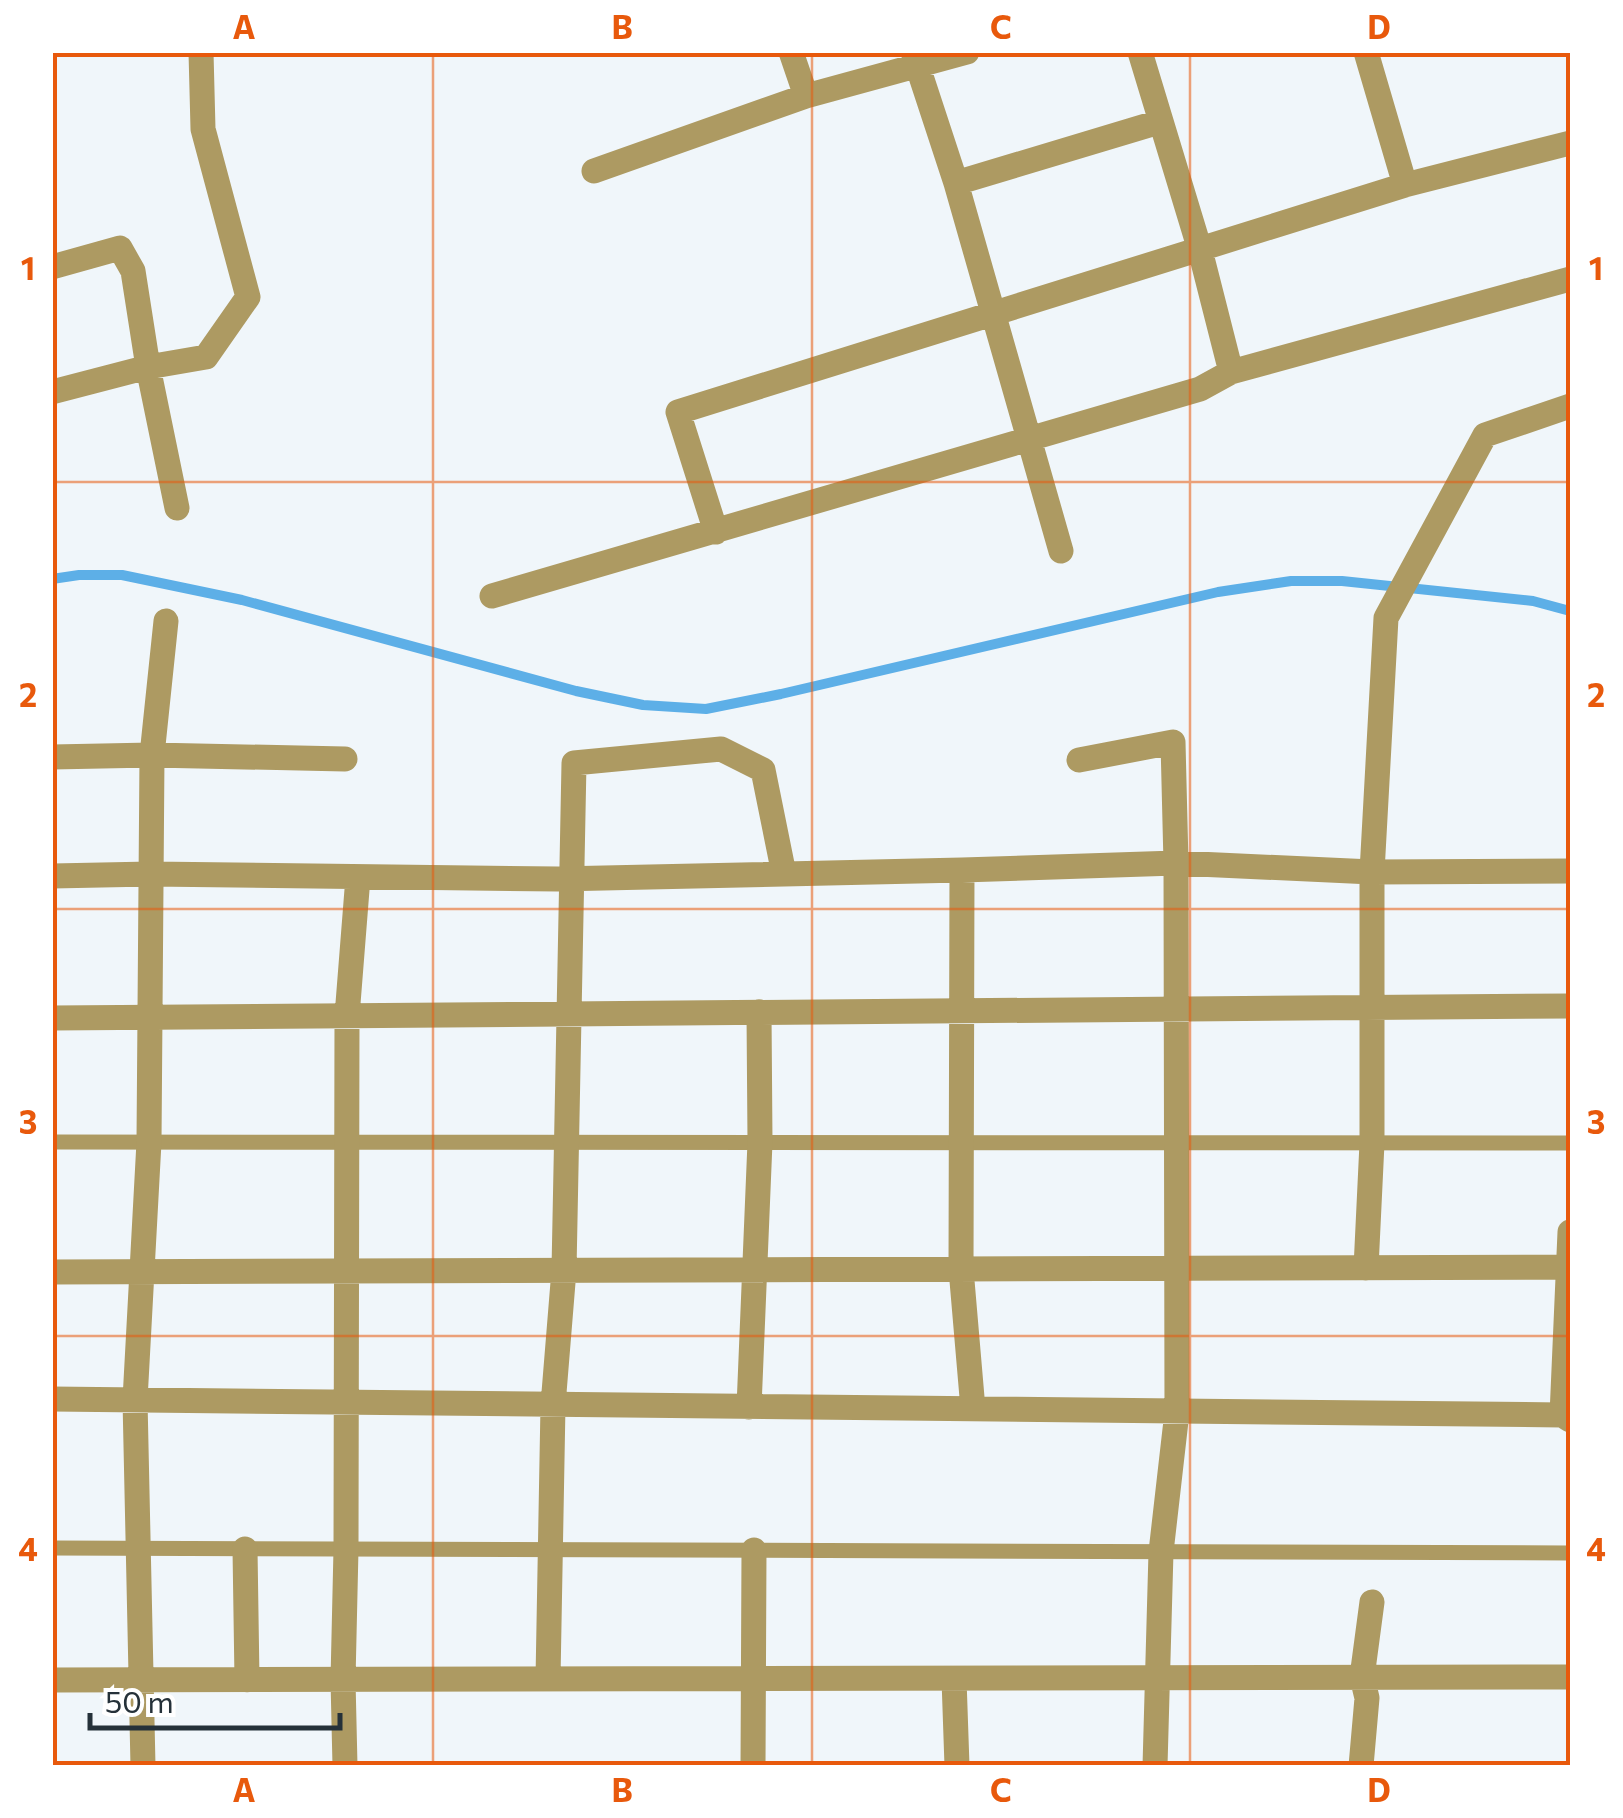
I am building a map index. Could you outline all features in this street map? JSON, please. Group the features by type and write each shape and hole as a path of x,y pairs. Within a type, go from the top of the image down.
{"street":[{"path":"52,392 148,367 206,357 248,297 202,129 200,52"},
{"path":"791,52 806,96"},
{"path":"594,171 915,60 967,52"},
{"path":"1140,52 1200,250 1231,372"},
{"path":"1376,55 1405,186"},
{"path":"915,60 956,184 1062,551"},
{"path":"956,184 1160,122"},
{"path":"716,532 678,412 1405,186 1570,142"},
{"path":"52,267 120,248 133,271 177,508"},
{"path":"492,596 1200,389 1231,372 1570,279"},
{"path":"1366,1268 1372,1143 1372,872 1386,618 1486,435 1570,406"},
{"path":"143,1766 135,1400 149,1142 152,756 166,621"},
{"path":"1080,760 1173,742 1177,1412 1161,1552 1155,1766"},
{"path":"548,1679 554,1405 564,1270 574,764 721,750 763,770 784,874"},
{"path":"52,756 345,760"},
{"path":"52,876 572,878 1176,862 1372,872 1570,871"},
{"path":"962,870 961,1269 973,1409"},
{"path":"345,1766 347,1016 358,878"},
{"path":"52,1018 1570,1006"},
{"path":"749,1407 760,1142 759,1012"},
{"path":"52,1400 1566,1418 1570,1232"},
{"path":"52,1272 1568,1267"},
{"path":"245,1549 247,1680"},
{"path":"752,1766 754,1550"},
{"path":"1361,1766 1367,1698 1362,1678 1372,1602"},
{"path":"52,1680 1570,1677"},
{"path":"954,1678 956,1766"}],"lane":[{"path":"52,1142 1570,1143"},
{"path":"52,1548 1568,1553"}],"waterway":[{"path":"52,579 122,575 242,600 576,691 643,705 706,709 1218,592 1291,581 1342,581 1533,601 1570,611"}]}
